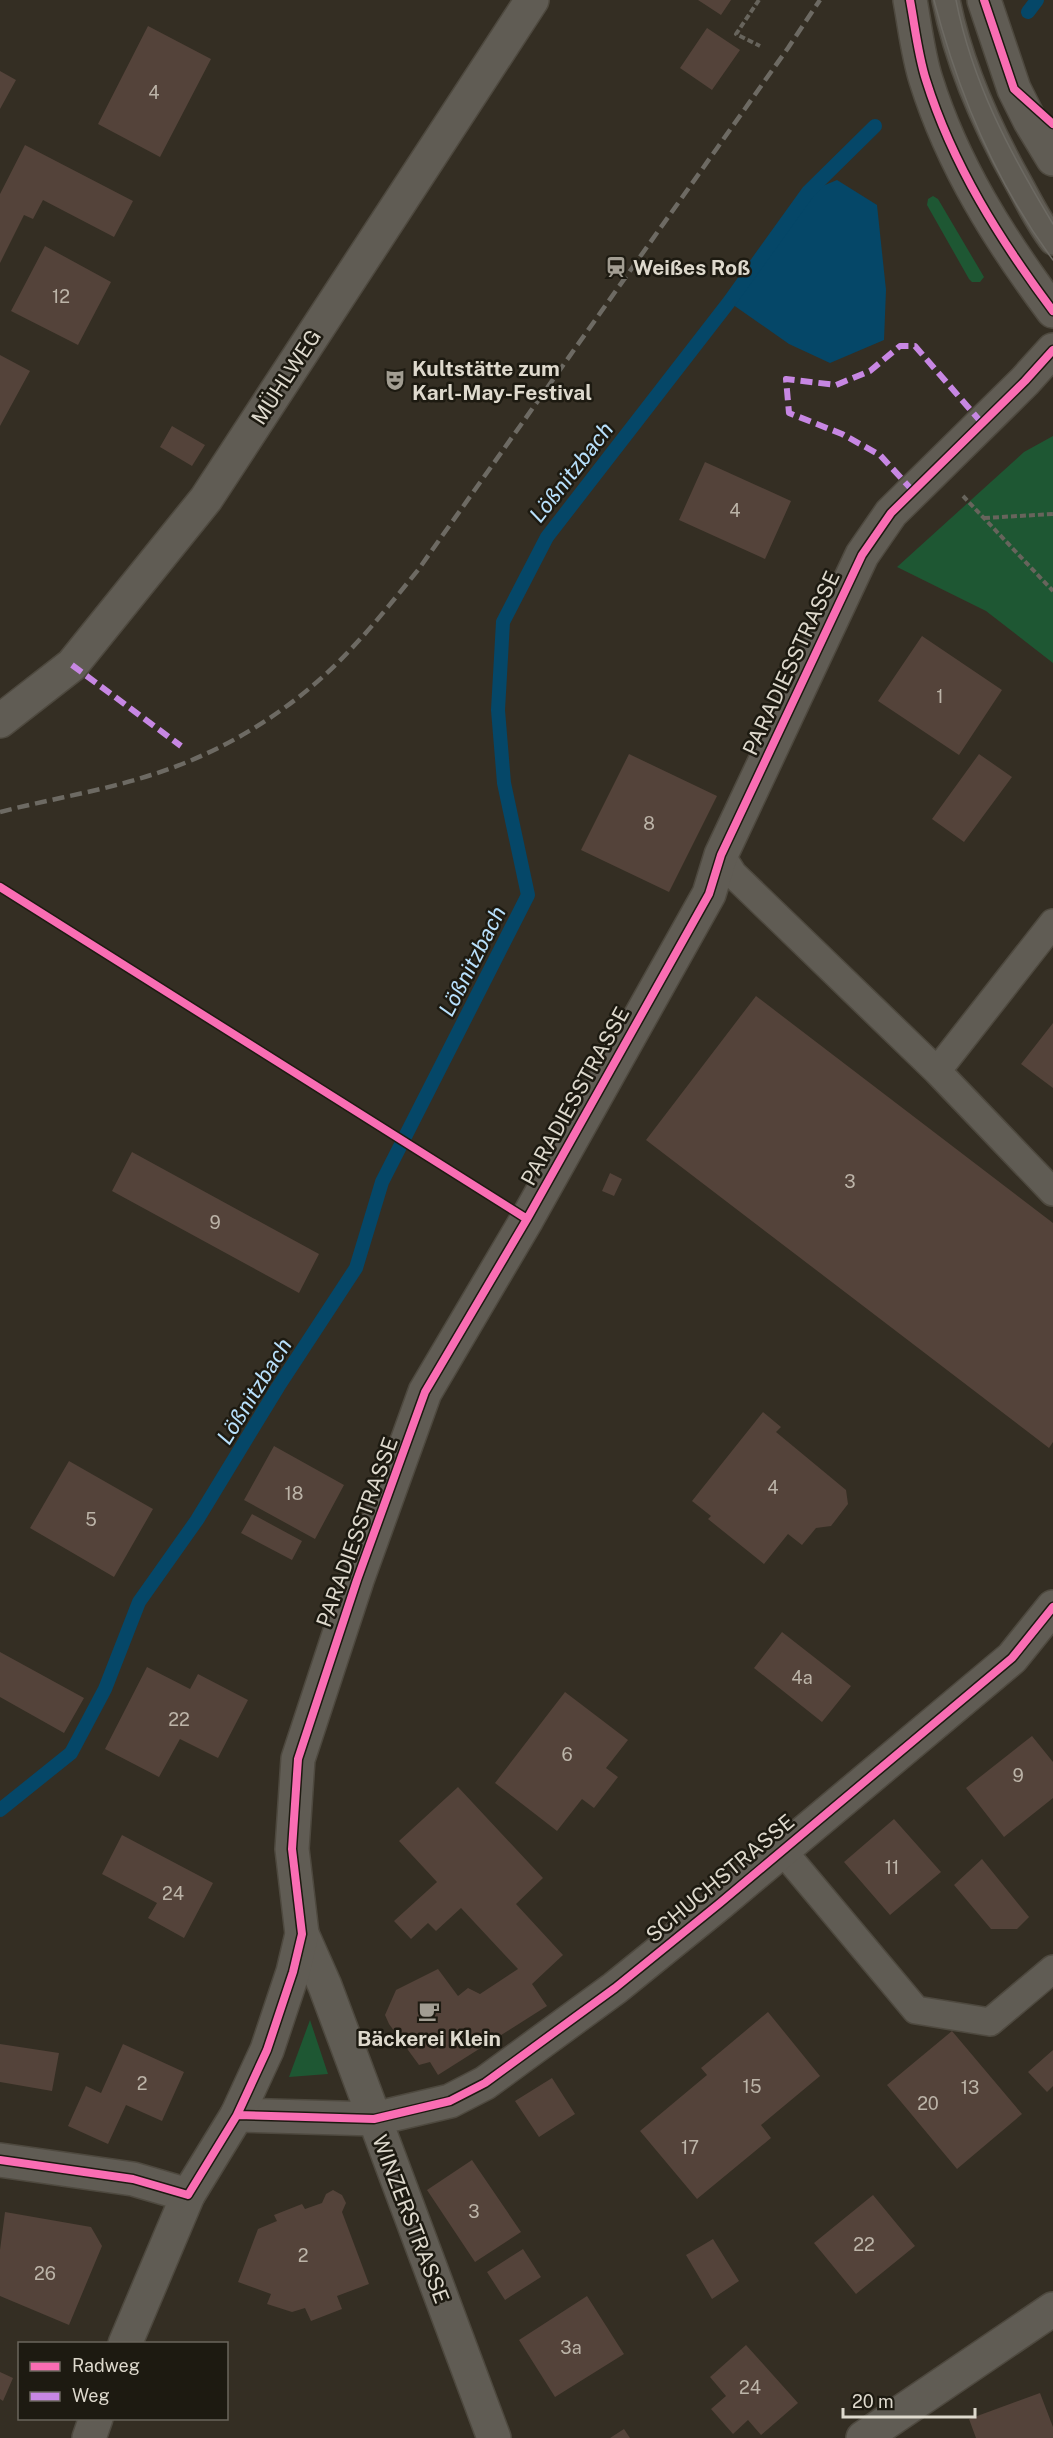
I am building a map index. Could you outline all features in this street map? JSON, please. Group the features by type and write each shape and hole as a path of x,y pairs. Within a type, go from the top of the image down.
{"street":[{"name":"MÜHLWEG","path":"0,721 72,665 206,499 532,0"},
{"path":"910,0 926,80 951,146 978,200 1009,252 1053,311"},
{"path":"984,0 1014,89 1053,159"},
{"name":"PARADIESSTRASSE","path":"125,2342 188,2195 237,2115 267,2050 293,1972 302,1934 292,1849 298,1759 357,1580 425,1392 526,1219 709,894 721,855 862,555 891,513 1025,381 1053,350"},
{"name":"SCHUCHSTRASSE","path":"237,2115 374,2119 450,2101 485,2083 615,1988 1012,1658 1053,1607"},
{"name":"WINZERSTRASSE","path":"302,1934 326,1986 494,2438"},
{"path":"0,2160 133,2179 188,2195"},
{"path":"863,2438 1053,2309"},
{"path":"88,2438 95,2420"}],"lane":[{"path":"946,0 974,94 1002,153 1044,230 1053,241"},
{"path":"721,855 733,874 937,1071 1053,1192"},
{"path":"937,1071 1053,923"},
{"path":"782,1850 916,2010 990,2022 1053,1970"}],"path":[{"path":"759,0 736,34 760,46"},
{"path":"960,493 1053,591"},
{"path":"984,518 1053,514"}],"green space":[{"path":"933,196 938,199 984,277 980,282 972,282 969,279 927,205 928,199"},
{"path":"1053,436 1053,663 986,611 897,567 1024,452"},
{"path":"310,2020 328,2074 289,2077"}],"water":[{"path":"837,180 877,205 886,290 884,340 830,363 789,344 729,302 808,192"}],"building":[{"path":"698,0 731,0 721,15"},
{"path":"148,26 211,59 160,157 98,124"},
{"path":"707,28 740,50 712,90 680,68"},
{"path":"0,71 16,80 0,109"},
{"path":"25,145 133,201 114,237 43,200 33,219 24,215 0,263 0,194"},
{"path":"45,246 111,282 78,345 11,311"},
{"path":"0,355 30,371 0,426"},
{"path":"172,426 205,445 192,466 160,447"},
{"path":"705,462 791,501 765,559 679,520"},
{"path":"922,636 1002,690 959,755 878,701"},
{"path":"629,754 717,796 669,892 581,850"},
{"path":"979,754 1012,777 964,842 932,819"},
{"path":"756,996 1053,1223 1053,1442 1049,1448 646,1140"},
{"path":"1053,1023 1053,1088 1021,1064"},
{"path":"132,1152 319,1254 299,1293 112,1191"},
{"path":"610,1173 622,1179 614,1196 602,1191"},
{"path":"763,1412 781,1427 776,1432 846,1490 848,1504 831,1526 816,1528 802,1545 788,1534 764,1564 708,1519 711,1516 692,1501"},
{"path":"274,1446 344,1485 315,1539 244,1500"},
{"path":"69,1461 153,1509 114,1577 30,1528"},
{"path":"252,1514 302,1541 292,1560 241,1533"},
{"path":"782,1632 851,1686 822,1722 754,1668"},
{"path":"0,1652 84,1698 64,1733 0,1697"},
{"path":"147,1667 190,1689 198,1674 248,1700 218,1758 180,1739 159,1777 105,1749"},
{"path":"565,1692 628,1740 606,1768 618,1777 594,1808 582,1799 557,1831 495,1783"},
{"path":"1032,1736 1053,1762 1053,1798 1004,1837 966,1788"},
{"path":"458,1787 543,1878 516,1904 563,1955 532,1984 547,2006 438,2075 430,2062 419,2065 389,2024 385,2015 396,1990 438,1969 458,1996 468,1988 480,1994 518,1969 461,1908 436,1931 428,1923 411,1939 394,1921 437,1882 399,1841"},
{"path":"894,1819 941,1872 890,1915 844,1862"},
{"path":"122,1835 213,1883 184,1938 148,1918 157,1903 102,1874"},
{"path":"982,1859 1029,1917 1017,1929 991,1929 954,1885"},
{"path":"768,2012 820,2076 761,2125 771,2138 697,2199 640,2131 707,2075 701,2068"},
{"path":"952,2031 1022,2114 957,2169 887,2085"},
{"path":"0,2044 59,2053 52,2091 0,2082"},
{"path":"123,2044 184,2072 162,2121 126,2105 108,2144 68,2126 86,2086 101,2093"},
{"path":"1053,2050 1053,2086 1047,2092 1028,2072"},
{"path":"552,2078 575,2114 539,2137 515,2101"},
{"path":"472,2160 521,2232 475,2262 427,2190"},
{"path":"333,2190 342,2195 346,2203 342,2212 369,2284 337,2296 342,2309 311,2321 305,2308 292,2312 267,2304 271,2294 238,2282 258,2229 277,2221 274,2215 302,2204 305,2209 322,2203 326,2194"},
{"path":"873,2195 915,2246 856,2294 814,2243"},
{"path":"5,2212 91,2227 102,2246 69,2325 0,2296 0,2250"},
{"path":"713,2239 739,2281 712,2299 686,2255"},
{"path":"523,2249 541,2277 505,2300 487,2272"},
{"path":"587,2296 624,2354 555,2397 519,2340"},
{"path":"746,2345 798,2403 761,2435 748,2420 733,2434 711,2409 726,2396 710,2377"},
{"path":"0,2372 13,2378 3,2401 0,2399"},
{"path":"1040,2393 1053,2427 1053,2438 976,2438 969,2419"},
{"path":"624,2429 630,2438 610,2438"}],"waterway":[{"name":"Lößnitzbach","path":"1028,12 1037,0"},
{"name":"Lößnitzbach","path":"0,1810 71,1753 105,1689 139,1602 197,1520 278,1387 356,1268 382,1182 528,895 504,783 498,710 503,622 547,537 729,302 808,192 875,126"}],"tram line":[{"path":"934,0 955,69 981,136 1014,200 1053,260"},
{"path":"956,0 972,60 994,116 1053,224"}],"railway":[{"path":"0,812 132,781 206,754 258,726 307,691 329,671 368,631 418,570 820,0"}],"marked path":[{"path":"913,491 880,455 842,434 789,413 786,379 836,385 870,371 900,346 915,346 981,422"},
{"path":"72,665 181,746"}],"cycle path":[{"path":"910,0 923,70 950,142 964,172 997,229 1053,311"},
{"path":"984,0 1014,89 1053,124"},
{"path":"0,2160 133,2179 188,2195 237,2115 267,2050 293,1972 302,1934 292,1849 298,1759 357,1580 425,1392 527,1219 709,894 721,855 862,555 891,513 1025,381 1053,350"},
{"path":"0,887 527,1219"},
{"path":"237,2115 374,2119 450,2101 485,2083 615,1988 720,1903 1012,1658 1053,1607"}],"place":[{"name":"Weißes Roß","path":"616,267"},
{"name":"Kultstätte zum Karl-May-Festival","path":"395,380"},
{"name":"Bäckerei Klein","path":"429,2011"}]}
